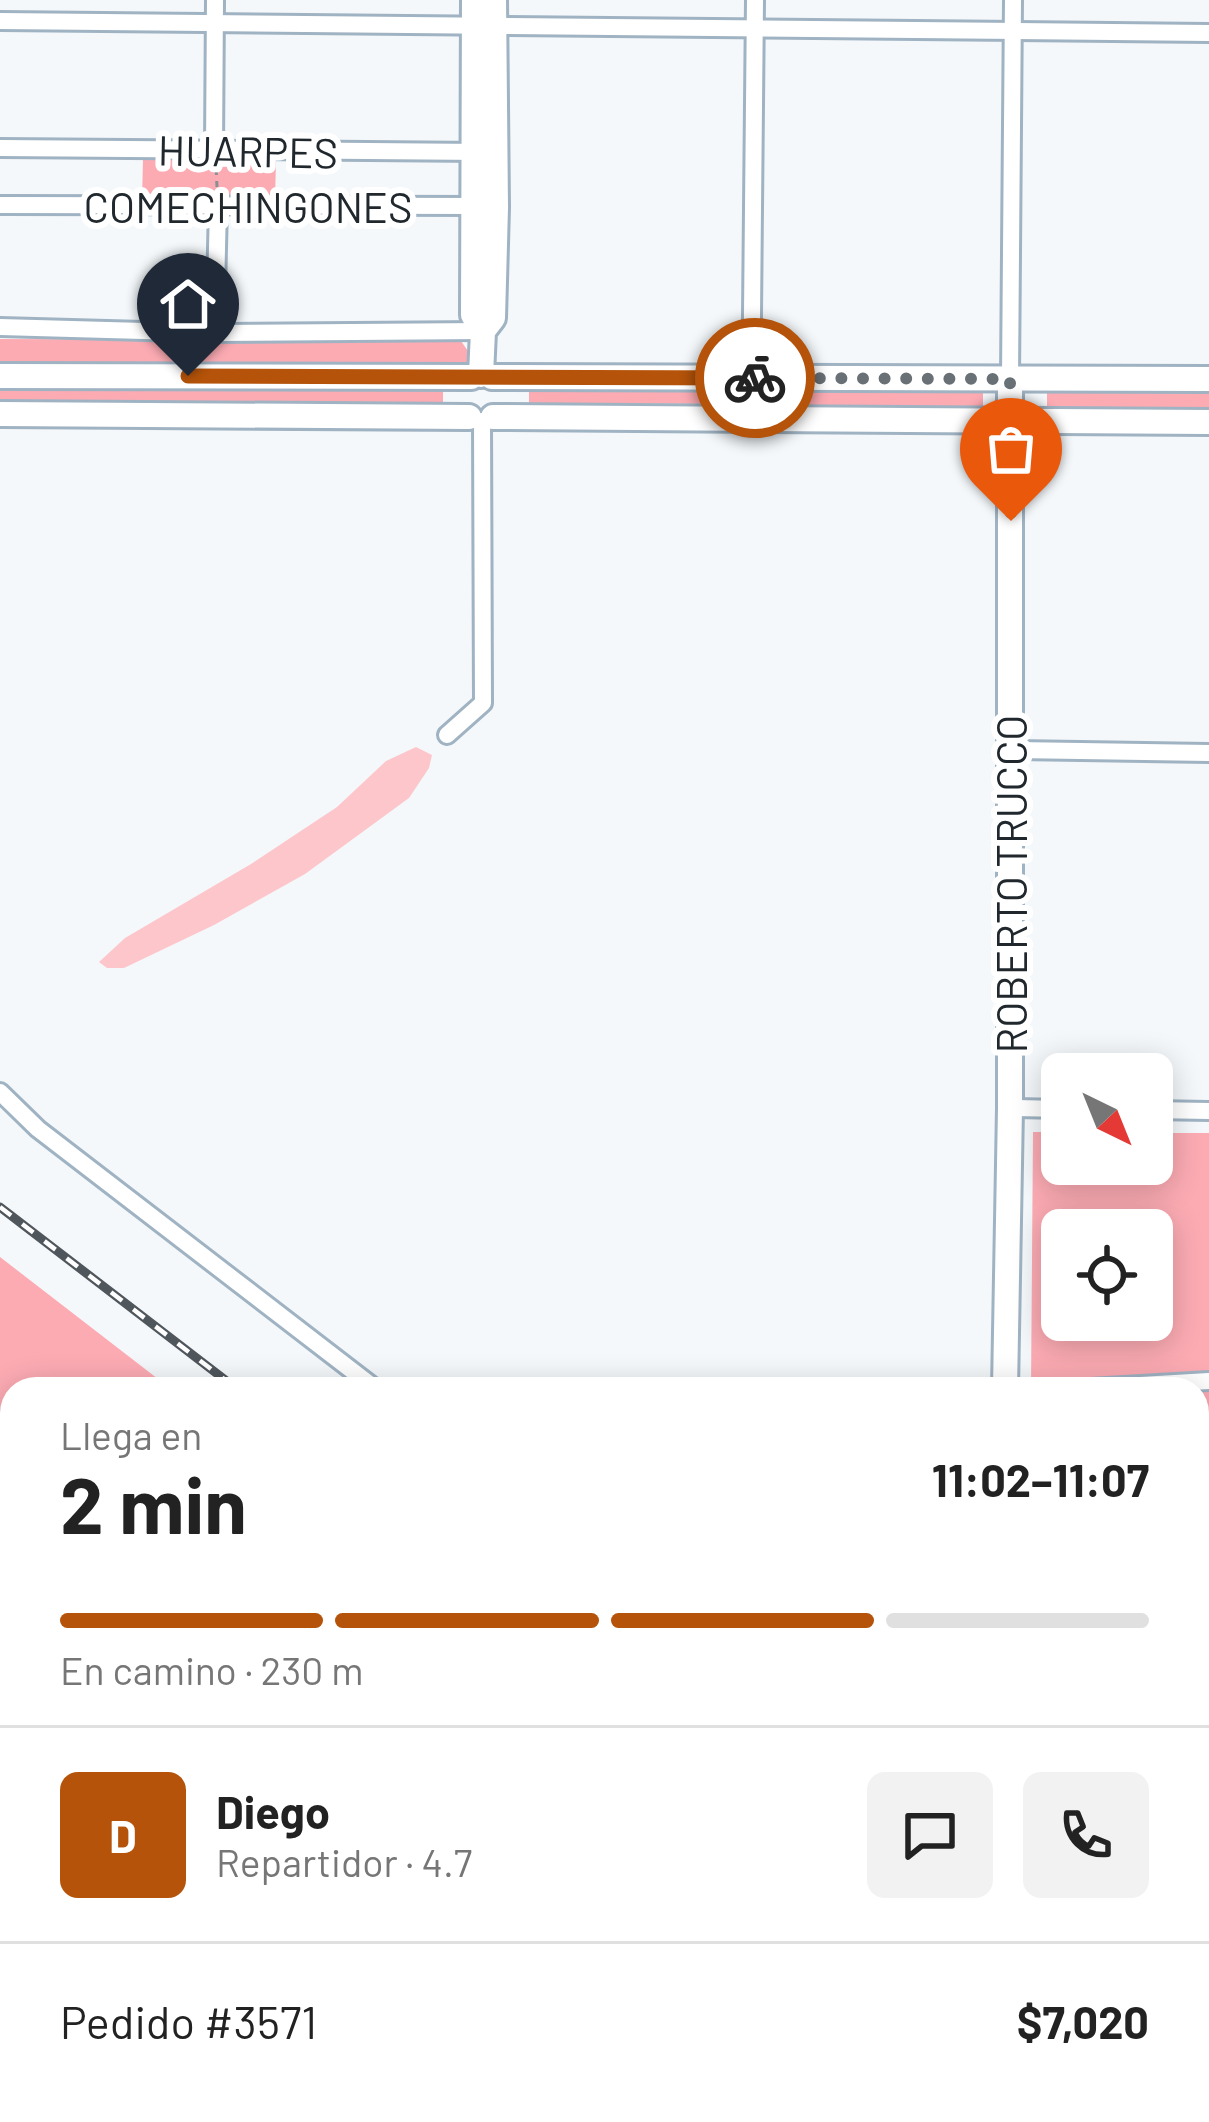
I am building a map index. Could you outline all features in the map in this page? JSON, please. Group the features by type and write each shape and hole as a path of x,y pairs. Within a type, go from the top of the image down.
{"main road":[{"path":"474,0 484,27 486,207 473,315 483,332 481,376"},
{"path":"484,27 494,0"},
{"path":"0,376 1209,379"},
{"path":"481,376 460,387 458,400 481,418"},
{"path":"481,376 504,395 502,408 481,418"},
{"name":"ROBERTO TRUCCO","path":"1005,1377 1010,379"},
{"path":"0,414 1209,422"}],"street":[{"path":"214,0 214,149"},
{"path":"751,419 755,0"},
{"path":"1010,379 1013,0"},
{"path":"0,22 1209,33"},
{"name":"HUARPES","path":"0,148 485,152"},
{"name":"COMECHINGONES","path":"0,205 486,207"},
{"path":"215,333 218,206"},
{"path":"0,326 215,333 483,332"},
{"path":"447,735 483,703 481,418"},
{"path":"1011,751 1209,753"},
{"path":"0,1092 38,1130 360,1377"},
{"path":"1010,1108 1041,1109"},
{"path":"1173,1110 1209,1111"}],"path":[{"path":"214,149 218,206"}],"shaded area":[{"path":"143,159 276,161 275,201 142,199"},
{"path":"0,339 461,341 470,354 470,369 0,370"},
{"path":"0,388 443,390 443,405 0,403"},
{"path":"529,388 730,389 730,404 529,403"},
{"path":"781,391 983,393 983,408 781,407"},
{"path":"1047,392 1209,393 1209,408 1047,407"},
{"path":"416,747 432,755 409,798 305,874 124,968 107,968 99,962 125,938 337,807 386,761"},
{"path":"1033,1132 1041,1132 1041,1185 1173,1185 1173,1133 1209,1133 1209,1377 1031,1377"},
{"path":"0,1257 155,1377 0,1377"}],"railway":[{"path":"0,1207 221,1377"}],"way so far":[{"path":"755,378 1010,379 1011,521"}],"route":[{"path":"188,376 755,378"}]}
